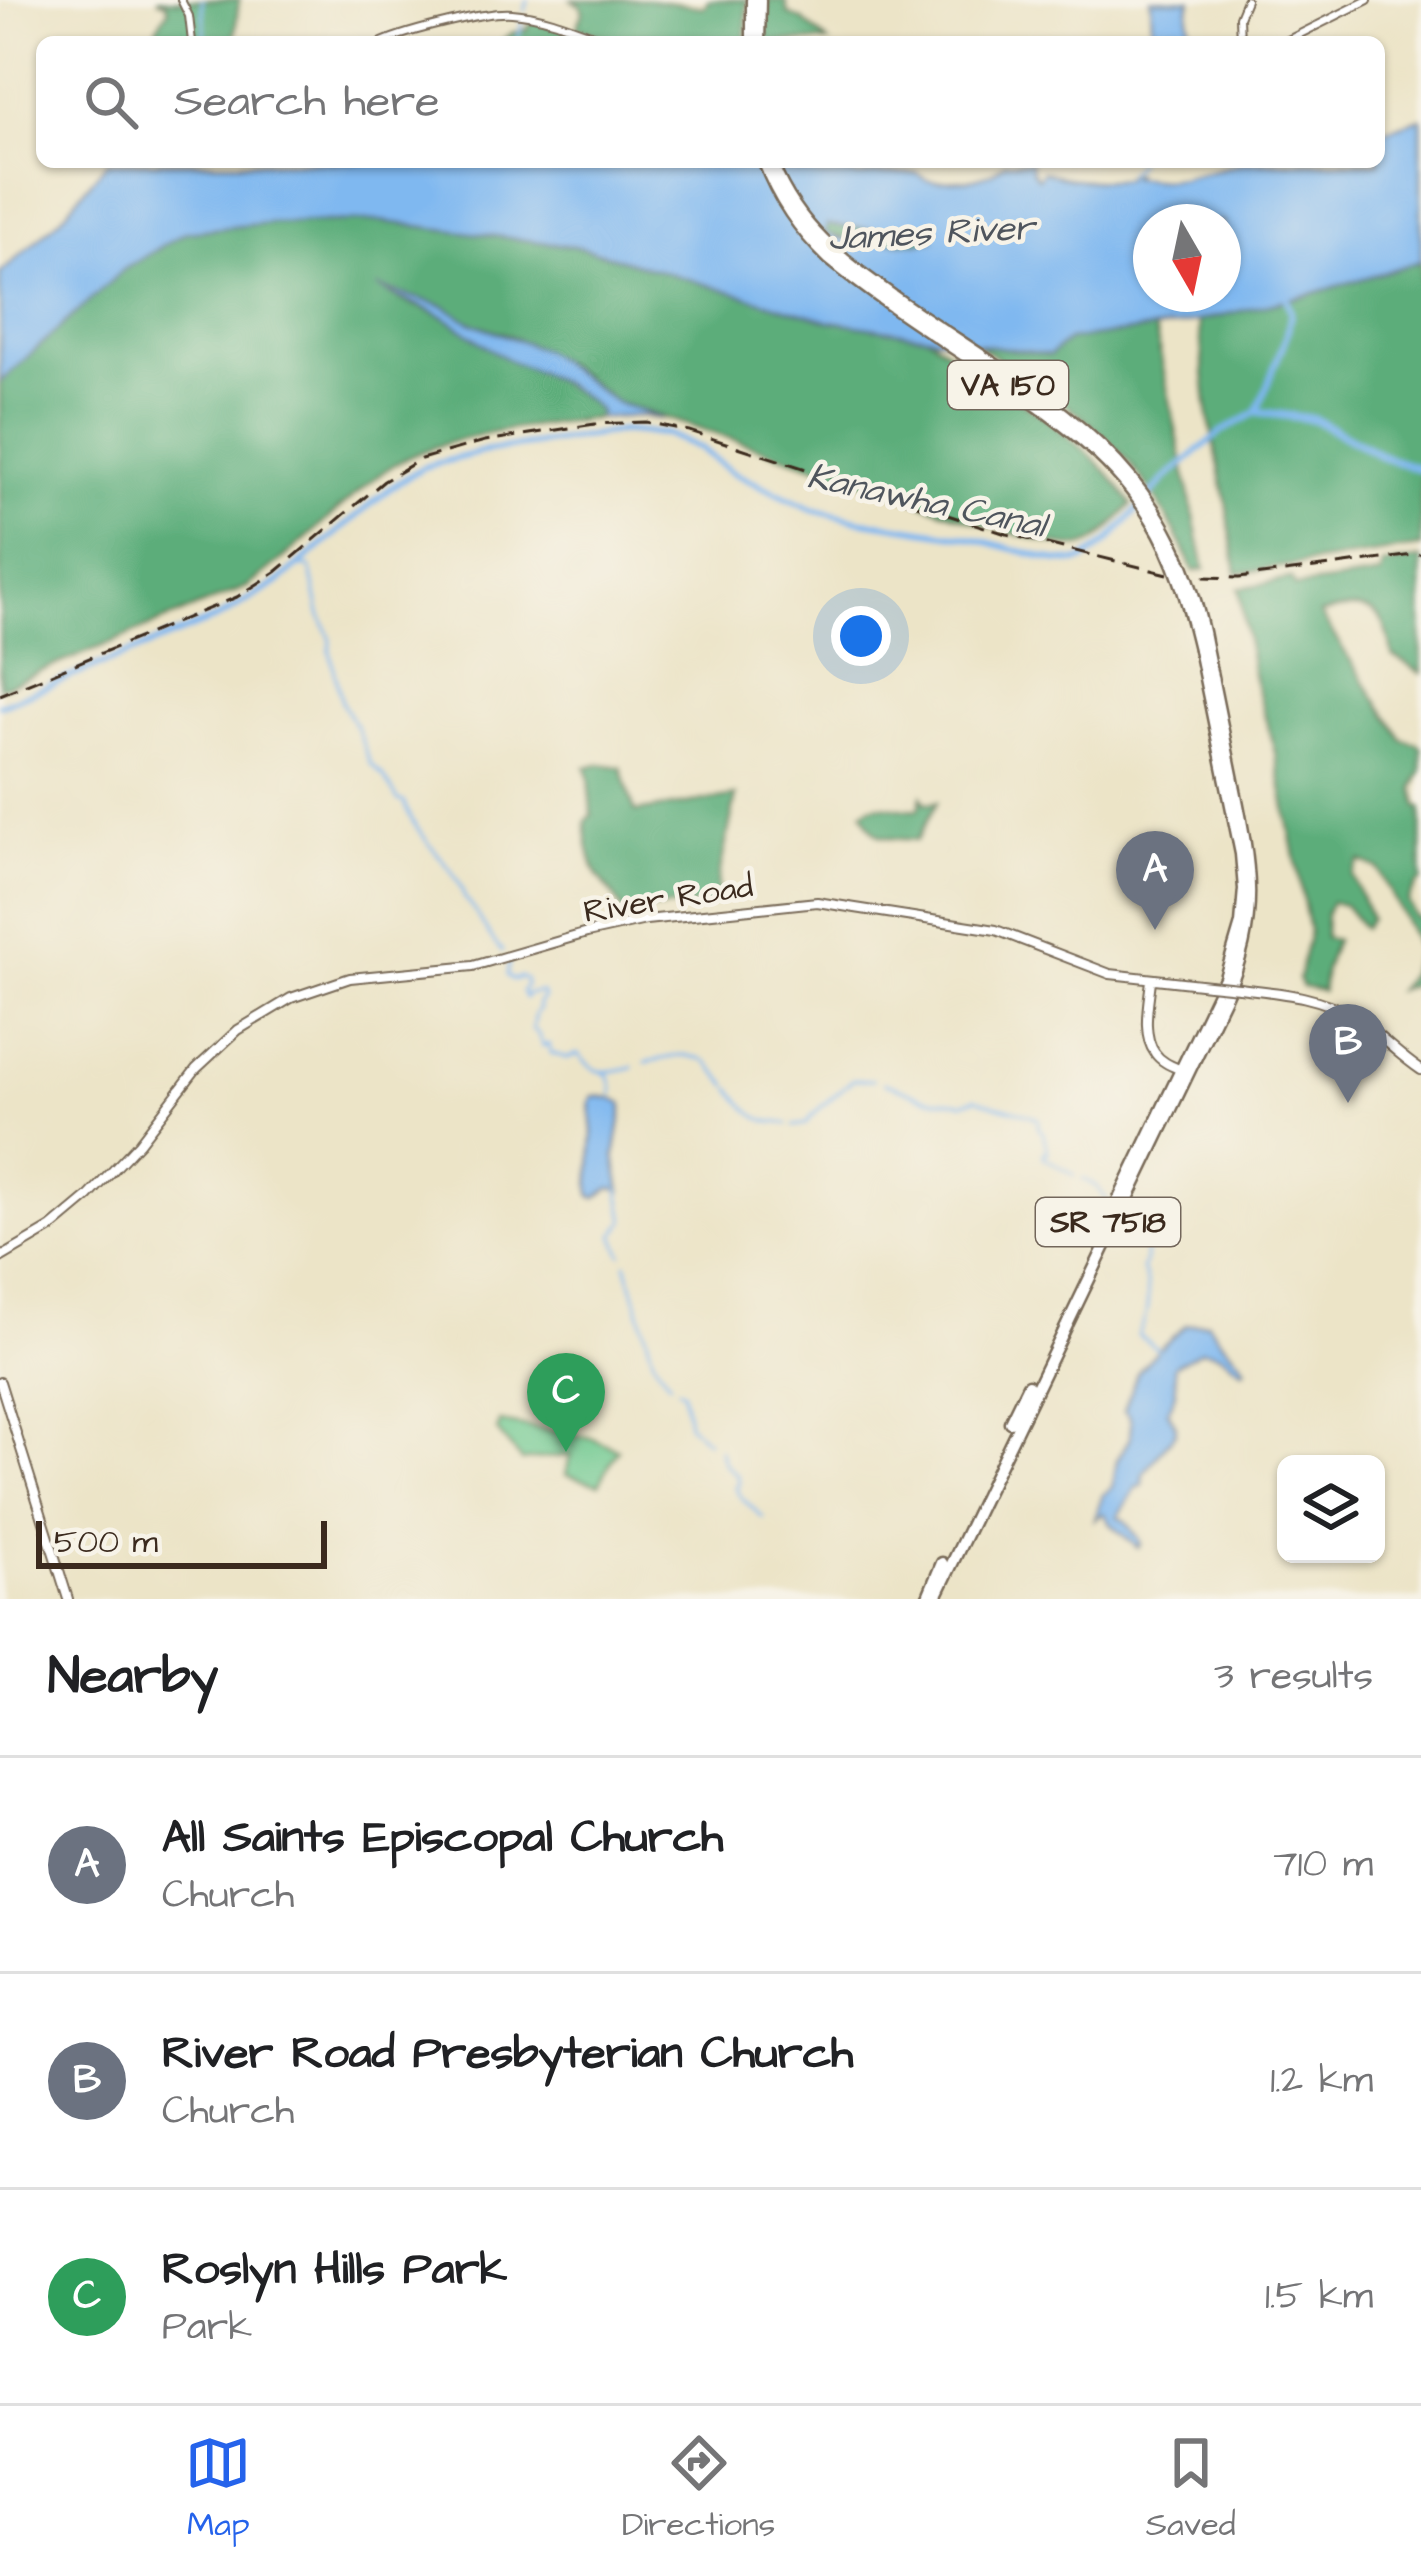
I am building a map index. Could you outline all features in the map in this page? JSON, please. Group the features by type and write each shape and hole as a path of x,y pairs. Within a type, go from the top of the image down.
{"highway":[{"path":"756,36 758,0"},
{"path":"755,36 758,0"},
{"name":"VA 150","path":"770,168 788,212 830,259 1088,443 1120,475 1152,520 1174,563 1203,648 1240,847 1244,896 1231,965 1184,1072"},
{"name":"SR 7518","path":"931,1599 939,1570 1184,1072"}],"main road":[{"name":"River Road","path":"0,1258 51,1228 88,1197 226,1039 280,1004 350,978 473,966 644,920 817,902 996,930 1087,967 1150,980 1297,995 1364,1025 1421,1070"},
{"path":"1150,980 1151,1046 1160,1059 1184,1072"},
{"path":"0,1382 68,1599"}],"street":[{"path":"181,0 192,36"},
{"path":"1240,36 1239,17 1246,0"},
{"path":"1296,36 1368,0"},
{"path":"404,36 508,12 593,36"}],"green space":[{"path":"157,0 239,0 235,36 156,36 168,10 166,3"},
{"path":"572,0 648,0 704,7 708,0 747,0 746,36 603,36 577,27 581,6"},
{"path":"768,0 785,0 788,14 821,36 767,36"},
{"path":"531,23 585,36 508,36 526,30"},
{"path":"379,221 580,247 830,321 927,336 1087,452 1132,504 1104,534 1084,546 1042,541 616,402 570,367 508,335 470,322 444,306 383,289 567,387 599,412 598,418 496,432 420,452 378,476 247,587 0,688 0,382 123,270 186,232 268,223"},
{"path":"826,225 922,234 937,241 848,238 825,232"},
{"path":"1421,261 1421,547 1237,573 1208,414 1199,321"},
{"path":"1155,329 1205,569 1194,571 1154,496 1099,431 976,344 1050,355 1067,340"},
{"path":"1421,559 1421,673 1392,655 1384,625 1370,611 1349,608 1320,614 1403,740 1421,748 1421,771 1414,788 1421,808 1421,881 1408,901 1415,917 1421,919 1421,983 1397,989 1408,977 1417,950 1378,869 1360,861 1352,875 1370,919 1363,928 1344,905 1331,902 1325,938 1335,940 1322,991 1302,987 1298,979 1309,931 1276,756 1252,671 1239,588 1291,579 1295,587 1381,575 1383,565"},
{"path":"586,767 621,767 635,812 736,796 717,903 624,915 596,872 587,840 586,821 592,815"},
{"path":"922,796 926,803 937,802 917,840 878,834 863,812 882,805 919,809"},
{"path":"500,1422 592,1438 618,1449 599,1484 566,1475 570,1455 522,1461 497,1431"}],"water":[{"path":"1151,0 1191,0 1193,36 1158,36 1152,31"},
{"name":"James River","path":"1421,118 1421,261 1241,311 1241,204 1133,204 1133,312 1236,312 1177,326 1068,340 1050,355 830,321 580,247 379,221 268,223 186,232 123,270 0,382 0,274 61,218 102,168 760,168 823,176 917,173 937,181 967,180 998,168 1032,168 1038,178 1043,171 1085,180 1124,179 1134,174 1132,177 1163,180 1222,168 1385,168 1385,130","holes":["827,225 922,234 934,240 840,239 825,232"]},
{"path":"377,287 444,306 470,322 543,350 615,402 662,419 598,418 599,411 568,387 501,356 446,318"},
{"path":"593,1096 623,1103 615,1156 621,1191 610,1188 596,1198 590,1187"},
{"path":"1208,1322 1246,1367 1201,1350 1174,1366 1176,1393 1168,1411 1175,1433 1118,1517 1140,1541 1138,1548 1104,1513 1095,1519 1103,1495 1113,1487 1117,1460 1130,1438 1131,1422 1124,1411 1137,1373 1158,1350 1186,1325"}],"waterway":[{"path":"202,0 205,36"},
{"path":"525,11 528,0"},
{"path":"519,36 523,19"},
{"path":"1127,174 1132,168"},
{"name":"Kanawha Canal","path":"0,705 218,618 279,582 389,489 423,467 482,452 623,431 666,434 699,448 731,472 812,509 968,537 1058,561 1084,560 1109,541 1165,479 1221,432 1257,412 1287,334 1291,313 1285,294"},
{"path":"1257,412 1314,419 1385,458 1421,469"},
{"path":"299,567 310,567 331,640 342,703 370,763 404,802 502,951"},
{"path":"509,961 507,976 525,979 525,998 541,992 532,1029 543,1046 549,1044 551,1053 567,1058 578,1054 602,1071 633,1067"},
{"path":"646,1062 684,1055 703,1059"},
{"path":"707,1061 728,1085"},
{"path":"603,1072 612,1084"},
{"path":"794,1126 806,1124 853,1079 873,1080"},
{"path":"884,1083 927,1098 963,1103 976,1098 1031,1115 1038,1119 1043,1133 1048,1153 1044,1157 1074,1175"},
{"path":"613,1088 613,1094"},
{"path":"731,1088 757,1116 788,1124"},
{"path":"1083,1179 1106,1199"},
{"path":"619,1189 625,1221 614,1235 622,1254"},
{"path":"1131,1218 1145,1249 1142,1269 1148,1303 1138,1335 1158,1350"},
{"path":"626,1263 654,1361 670,1383"},
{"path":"678,1388 683,1392 688,1424 707,1441"},
{"path":"719,1449 724,1463 738,1476 739,1495 763,1518"}],"railway":[{"path":"0,695 237,597 276,572 384,481 421,459 485,441 595,424 646,422 689,431 1003,533 1176,576 1239,578 1421,554"}],"place":[{"name":"All Saints Episcopal Church","path":"1155,930"},
{"name":"River Road Presbyterian Church","path":"1348,1103"},
{"name":"Roslyn Hills Park","path":"566,1452"}]}
